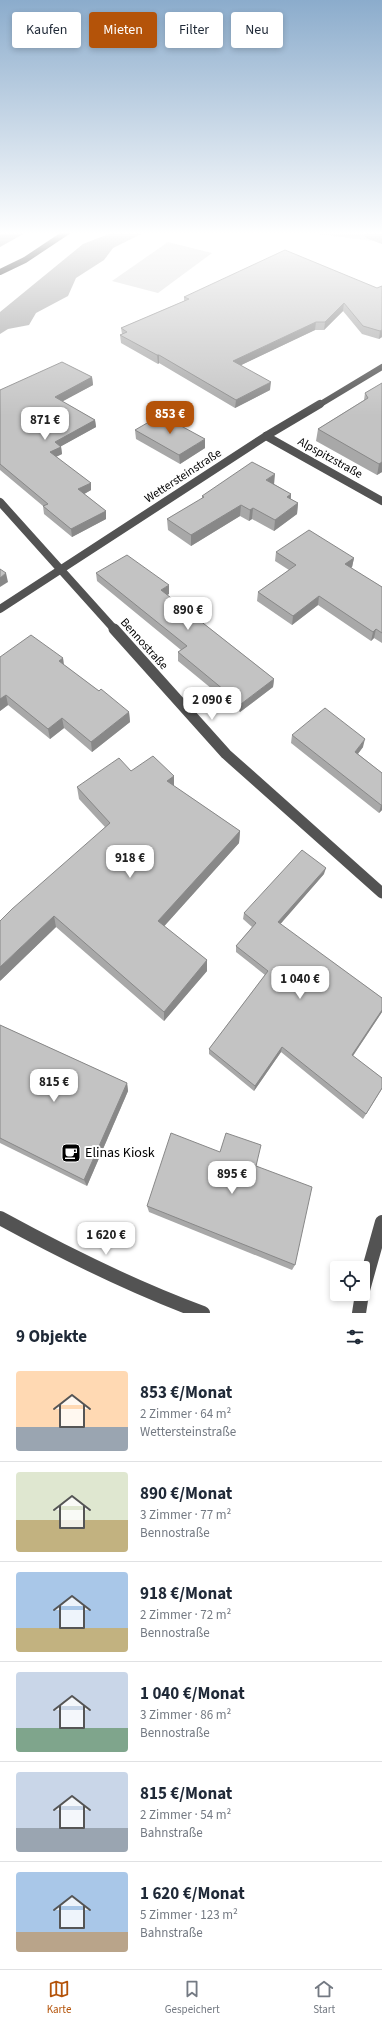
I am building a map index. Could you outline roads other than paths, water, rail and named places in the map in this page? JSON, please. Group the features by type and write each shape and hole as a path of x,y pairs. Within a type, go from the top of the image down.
{"street":[{"name":"Wettersteinstraße","path":"0,609 59,569 266,436 382,367"},
{"name":"Alpspitzstraße","path":"266,436 382,501"},
{"name":"Bennostraße","path":"0,502 226,754 382,893"},
{"path":"0,1218 57,1249 177,1304 203,1313"},
{"path":"370,1265 382,1222"},
{"path":"359,1313 361,1301"}],"place":[{"name":"Elinas Kiosk","path":"71,1153"}]}
